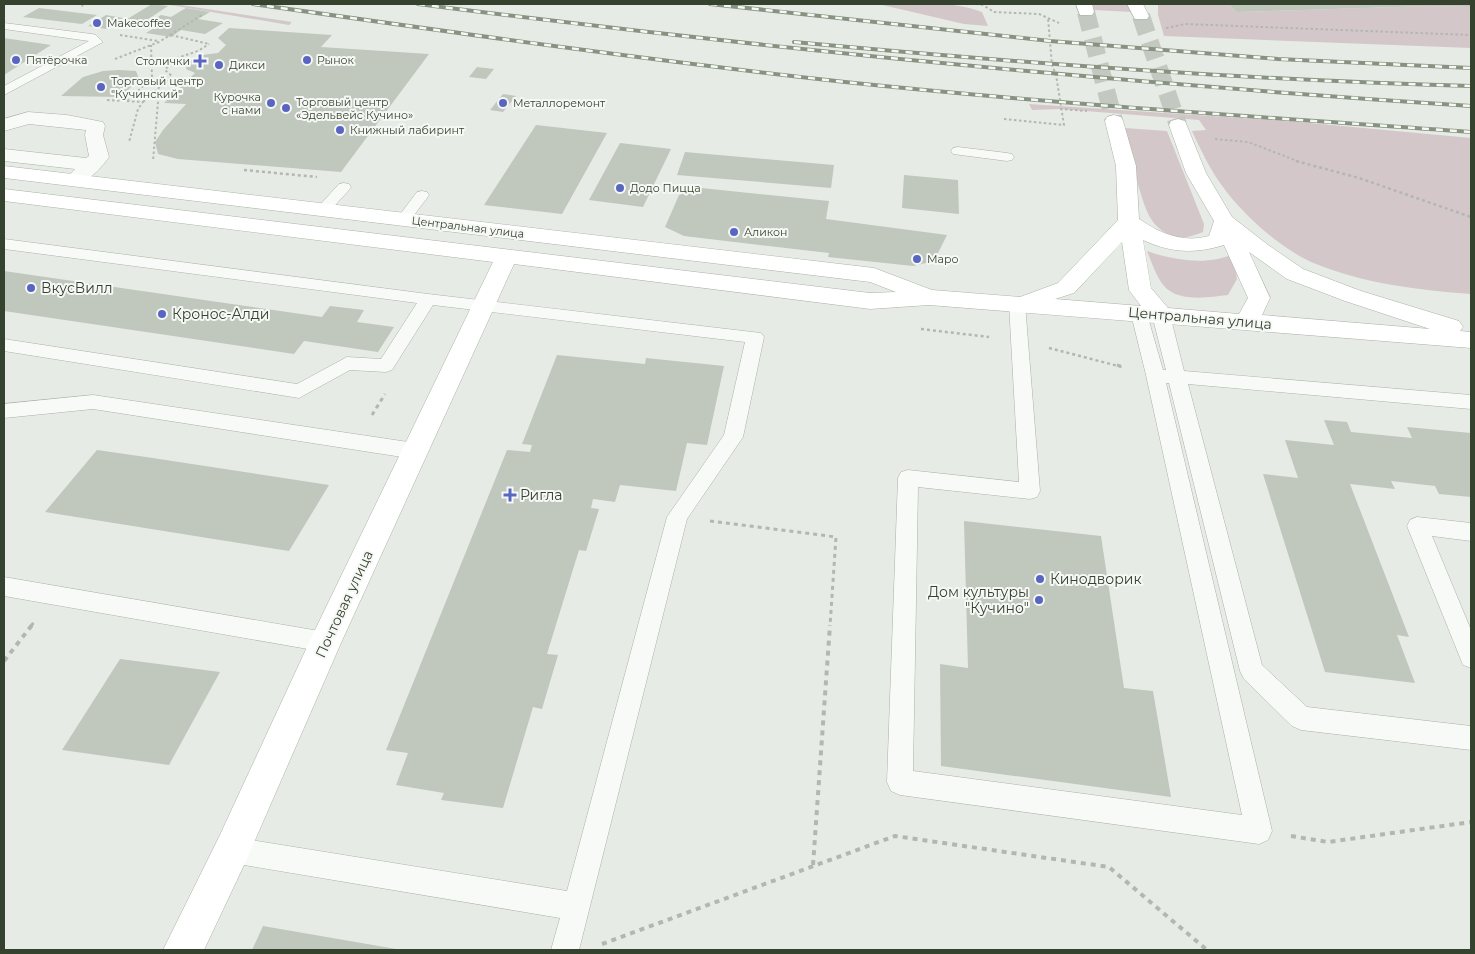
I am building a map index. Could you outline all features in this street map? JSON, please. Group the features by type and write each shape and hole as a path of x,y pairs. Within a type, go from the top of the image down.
{"main road":[{"path":"1114,121 1126,166 1129,221 1140,290 1150,314"},
{"path":"1178,125 1196,173 1224,220 1260,298 1247,322"},
{"name":"Центральная улица","path":"4,172 874,275 929,297"},
{"name":"Центральная улица","path":"4,195 870,301 929,297 1471,340"},
{"path":"1129,221 1146,235 1168,244 1201,246 1219,240 1224,220"},
{"path":"1224,220 1295,274 1353,296 1471,334"},
{"path":"1017,304 1066,288 1129,221"},
{"name":"Почтовая улица","path":"183,950 232,850 325,642 506,257"}],"street":[{"path":"4,125 28,118 67,121 96,126 94,135 99,157 74,180"},
{"path":"4,155 92,165"}],"lane":[{"path":"4,26 92,38 97,42 4,91"},
{"path":"958,151 1007,156"},
{"path":"323,210 344,187"},
{"path":"403,220 422,195"},
{"path":"4,244 428,299 755,336 733,436 678,517 565,950"},
{"path":"4,345 298,391 347,362 386,366 428,299"},
{"path":"1017,304 1030,491 908,478 900,782 1260,831 1166,376"},
{"path":"1150,314 1166,376 1252,671 1301,718 1471,738"},
{"path":"1166,376 1471,402"},
{"path":"4,411 93,402 415,451"},
{"path":"1471,532 1417,526 1471,657"},
{"path":"4,586 325,642"},
{"path":"232,850 577,907"}],"path":[{"path":"82,4 83,8"},
{"path":"976,4 983,5 994,12 1039,14 1060,24"},
{"path":"143,102 172,76 165,70 171,60 199,50 208,44 171,35 202,15"},
{"path":"1004,119 1064,125 1060,110 1056,75 1052,65 1048,17"},
{"path":"1161,28 1184,24 1471,35"},
{"path":"113,34 159,42"},
{"path":"127,101 152,78 151,45"},
{"path":"153,93 158,102 152,161 162,162"},
{"path":"1208,138 1248,142 1302,163 1359,178 1471,217"},
{"path":"238,169 325,178"},
{"path":"957,333 1020,341 1166,376"},
{"path":"355,443 394,380 386,366"},
{"path":"678,517 836,537 812,865"},
{"path":"4,661 56,595"},
{"path":"1260,831 1328,842 1471,822"},
{"path":"594,947 812,865 895,836 1109,867 1207,950"}],"shaded area":[{"path":"164,4 174,4 292,22 289,25"},
{"path":"878,4 944,4 970,8 982,12 988,26 964,24"},
{"path":"1092,4 1129,4 1132,12 1094,10"},
{"path":"1158,4 1228,4 1237,12 1427,6 1471,7 1471,48 1164,36 1158,15"},
{"path":"1029,104 1289,121 1471,138 1471,294 1412,288 1354,277 1316,264 1290,250 1241,209 1218,180 1192,131 1206,130 1199,120 1060,109 1032,110"},
{"path":"1125,128 1167,131 1204,224 1203,232 1186,237 1176,237 1165,233 1153,222 1139,188"},
{"path":"1147,251 1168,257 1201,261 1223,258 1233,254 1237,279 1228,295 1197,298 1181,296 1173,293 1163,285"}],"building":[{"path":"152,4 168,6 141,24 124,21"},
{"path":"1228,4 1471,4 1471,7 1427,6 1237,12"},
{"path":"39,8 97,15 82,24 23,17"},
{"path":"186,8 210,12 198,19 223,23 205,34 181,30 171,37 146,33 159,25 149,23 161,15 171,17"},
{"path":"106,15 123,18 106,29 88,26"},
{"name":"Торговый центр «Эдельвейс Кучино»","path":"229,28 332,35 321,47 429,54 341,172 178,159 158,154 155,142 186,104 164,103 195,73 186,69 188,62 202,55 218,53 226,45 218,38"},
{"name":"Пятёрочка","path":"4,38 51,45 4,75"},
{"path":"477,67 494,69 486,79 469,77"},
{"name":"Торговый центр \"Кучинский\"","path":"103,71 136,71 139,79 121,97 61,96 83,77"},
{"name":"Металлоремонт","path":"503,94 516,96 503,112 490,110"},
{"path":"536,125 607,133 562,214 484,205"},
{"path":"620,143 671,149 643,207 589,200"},
{"path":"685,152 834,165 831,188 677,175"},
{"path":"904,175 958,180 959,214 902,208"},
{"path":"701,188 829,201 826,219 947,235 934,261 913,266 828,257 829,253 684,236 665,227 679,195"},
{"name":"Кронос-Алди","path":"4,271 322,317 330,306 364,310 357,322 394,327 378,352 304,341 294,354 4,311"},
{"path":"557,355 645,364 646,358 724,366 707,445 687,443 676,491 620,485 615,502 593,499 591,508 599,509 586,551 579,550 547,654 558,655 542,709 533,707 503,808 441,800 444,793 396,785 408,753 386,750 507,450 530,452 532,445 522,444"},
{"path":"1324,420 1347,422 1351,432 1412,438 1407,427 1471,433 1471,497 1439,494 1435,486 1391,481 1395,489 1350,484 1409,637 1397,635 1415,683 1325,672 1263,474 1298,478 1285,440 1334,445"},
{"path":"97,450 329,485 289,551 45,512"},
{"name":"Дом культуры \"Кучино\"","path":"964,521 1101,536 1124,688 1153,691 1171,797 941,766 940,664 968,668"},
{"path":"120,659 220,672 169,765 62,750"},
{"path":"263,926 396,949 396,950 252,950"}],"tunnel":[{"path":"1086,12 1114,121"},
{"path":"1141,16 1178,125"}],"railway":[{"path":"253,4 623,55 845,82 1079,104 1471,132"},
{"path":"418,4 681,36 944,63 1207,87 1471,106"},
{"path":"710,4 1050,41 1278,59 1471,68"},
{"path":"794,42 1132,70 1302,80 1471,86"}],"place":[{"name":"Makecoffee","path":"97,23"},
{"name":"Пятёрочка","path":"16,60"},
{"name":"Рынок","path":"307,60"},
{"name":"Столички","path":"200,61"},
{"name":"Дикси","path":"219,65"},
{"name":"Торговый центр \"Кучинский\"","path":"101,87"},
{"name":"Курочка с нами","path":"271,103"},
{"name":"Металлоремонт","path":"503,103"},
{"name":"Торговый центр «Эдельвейс Кучино»","path":"286,108"},
{"name":"Книжный лабиринт","path":"340,130"},
{"name":"Додо Пицца","path":"620,188"},
{"name":"Аликон","path":"734,232"},
{"name":"Маро","path":"917,259"},
{"name":"ВкусВилл","path":"31,288"},
{"name":"Кронос-Алди","path":"162,314"},
{"name":"Ригла","path":"510,495"},
{"name":"Кинодворик","path":"1040,579"},
{"name":"Дом культуры \"Кучино\"","path":"1039,600"}]}
